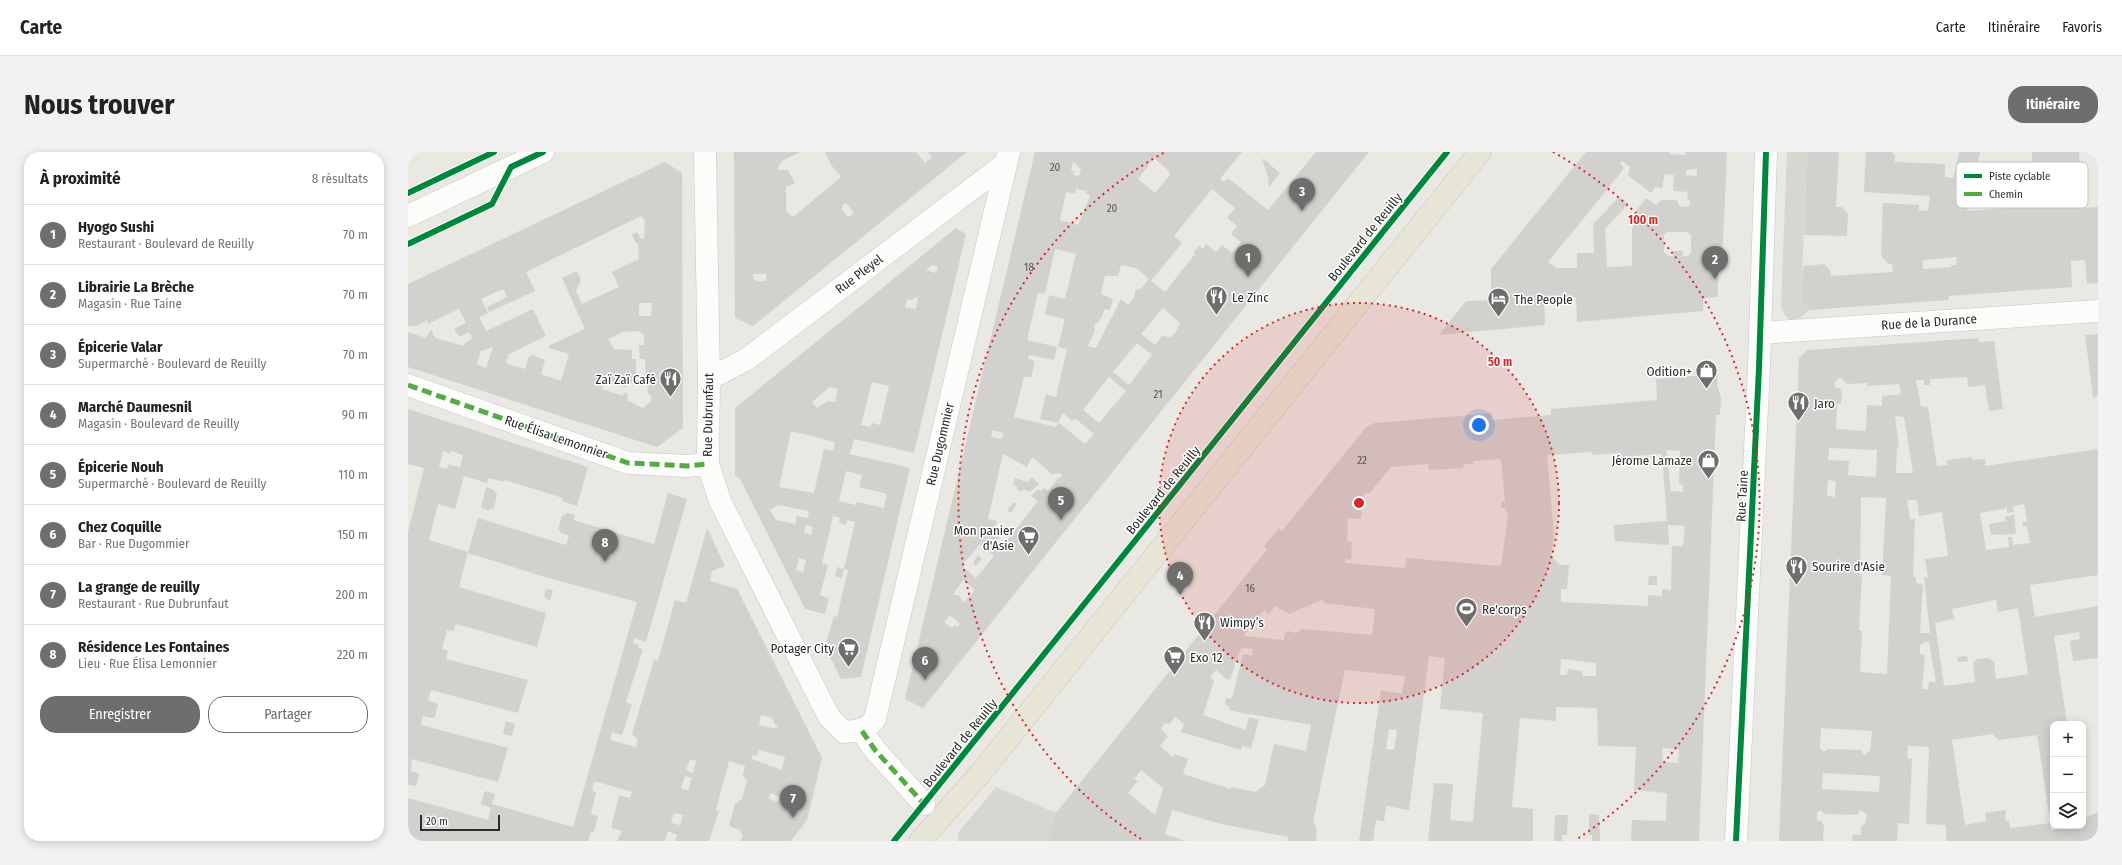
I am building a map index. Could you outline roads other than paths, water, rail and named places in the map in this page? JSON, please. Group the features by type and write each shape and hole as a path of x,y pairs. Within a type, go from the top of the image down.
{"main road":[{"path":"920,841 979,775 1480,152"}],"street":[{"path":"408,216 543,152"},
{"name":"Rue Dubrunfaut","path":"705,152 709,379 708,464 720,501 829,717 844,732 857,731"},
{"name":"Rue Taine","path":"1736,841 1760,333 1766,152"},
{"name":"Rue Pleyel","path":"709,379 747,359 1008,158"},
{"name":"Rue Dugommier","path":"857,731 870,727 875,719 1008,158"},
{"name":"Rue de la Durance","path":"1760,333 2098,311"},
{"name":"Rue Élisa Lemonnier","path":"408,385 628,463 687,466 708,464"},
{"path":"857,731 924,804"}],"place":[{"name":"Épicerie Valar","path":"1302,211"},
{"name":"Hyogo Sushi","path":"1248,277"},
{"name":"Librairie La Brèche","path":"1715,279"},
{"name":"Le Zinc","path":"1217,316"},
{"name":"The People","path":"1499,318"},
{"name":"Odition+","path":"1707,390"},
{"name":"Zaï Zaï Café","path":"671,398"},
{"name":"Jaro","path":"1799,422"},
{"name":"Jérome Lamaze","path":"1708,480"},
{"name":"Épicerie Nouh","path":"1061,520"},
{"name":"Mon panier d'Asie","path":"1029,556"},
{"name":"Résidence Les Fontaines","path":"605,562"},
{"name":"Sourire d'Asie","path":"1796,586"},
{"name":"Marché Daumesnil","path":"1180,595"},
{"name":"Re'corps","path":"1467,628"},
{"name":"Wimpy’s","path":"1205,642"},
{"name":"Potager City","path":"849,668"},
{"name":"Exo 12","path":"1175,676"},
{"name":"Chez Coquille","path":"925,680"},
{"name":"La grange de reuilly","path":"793,818"}]}
